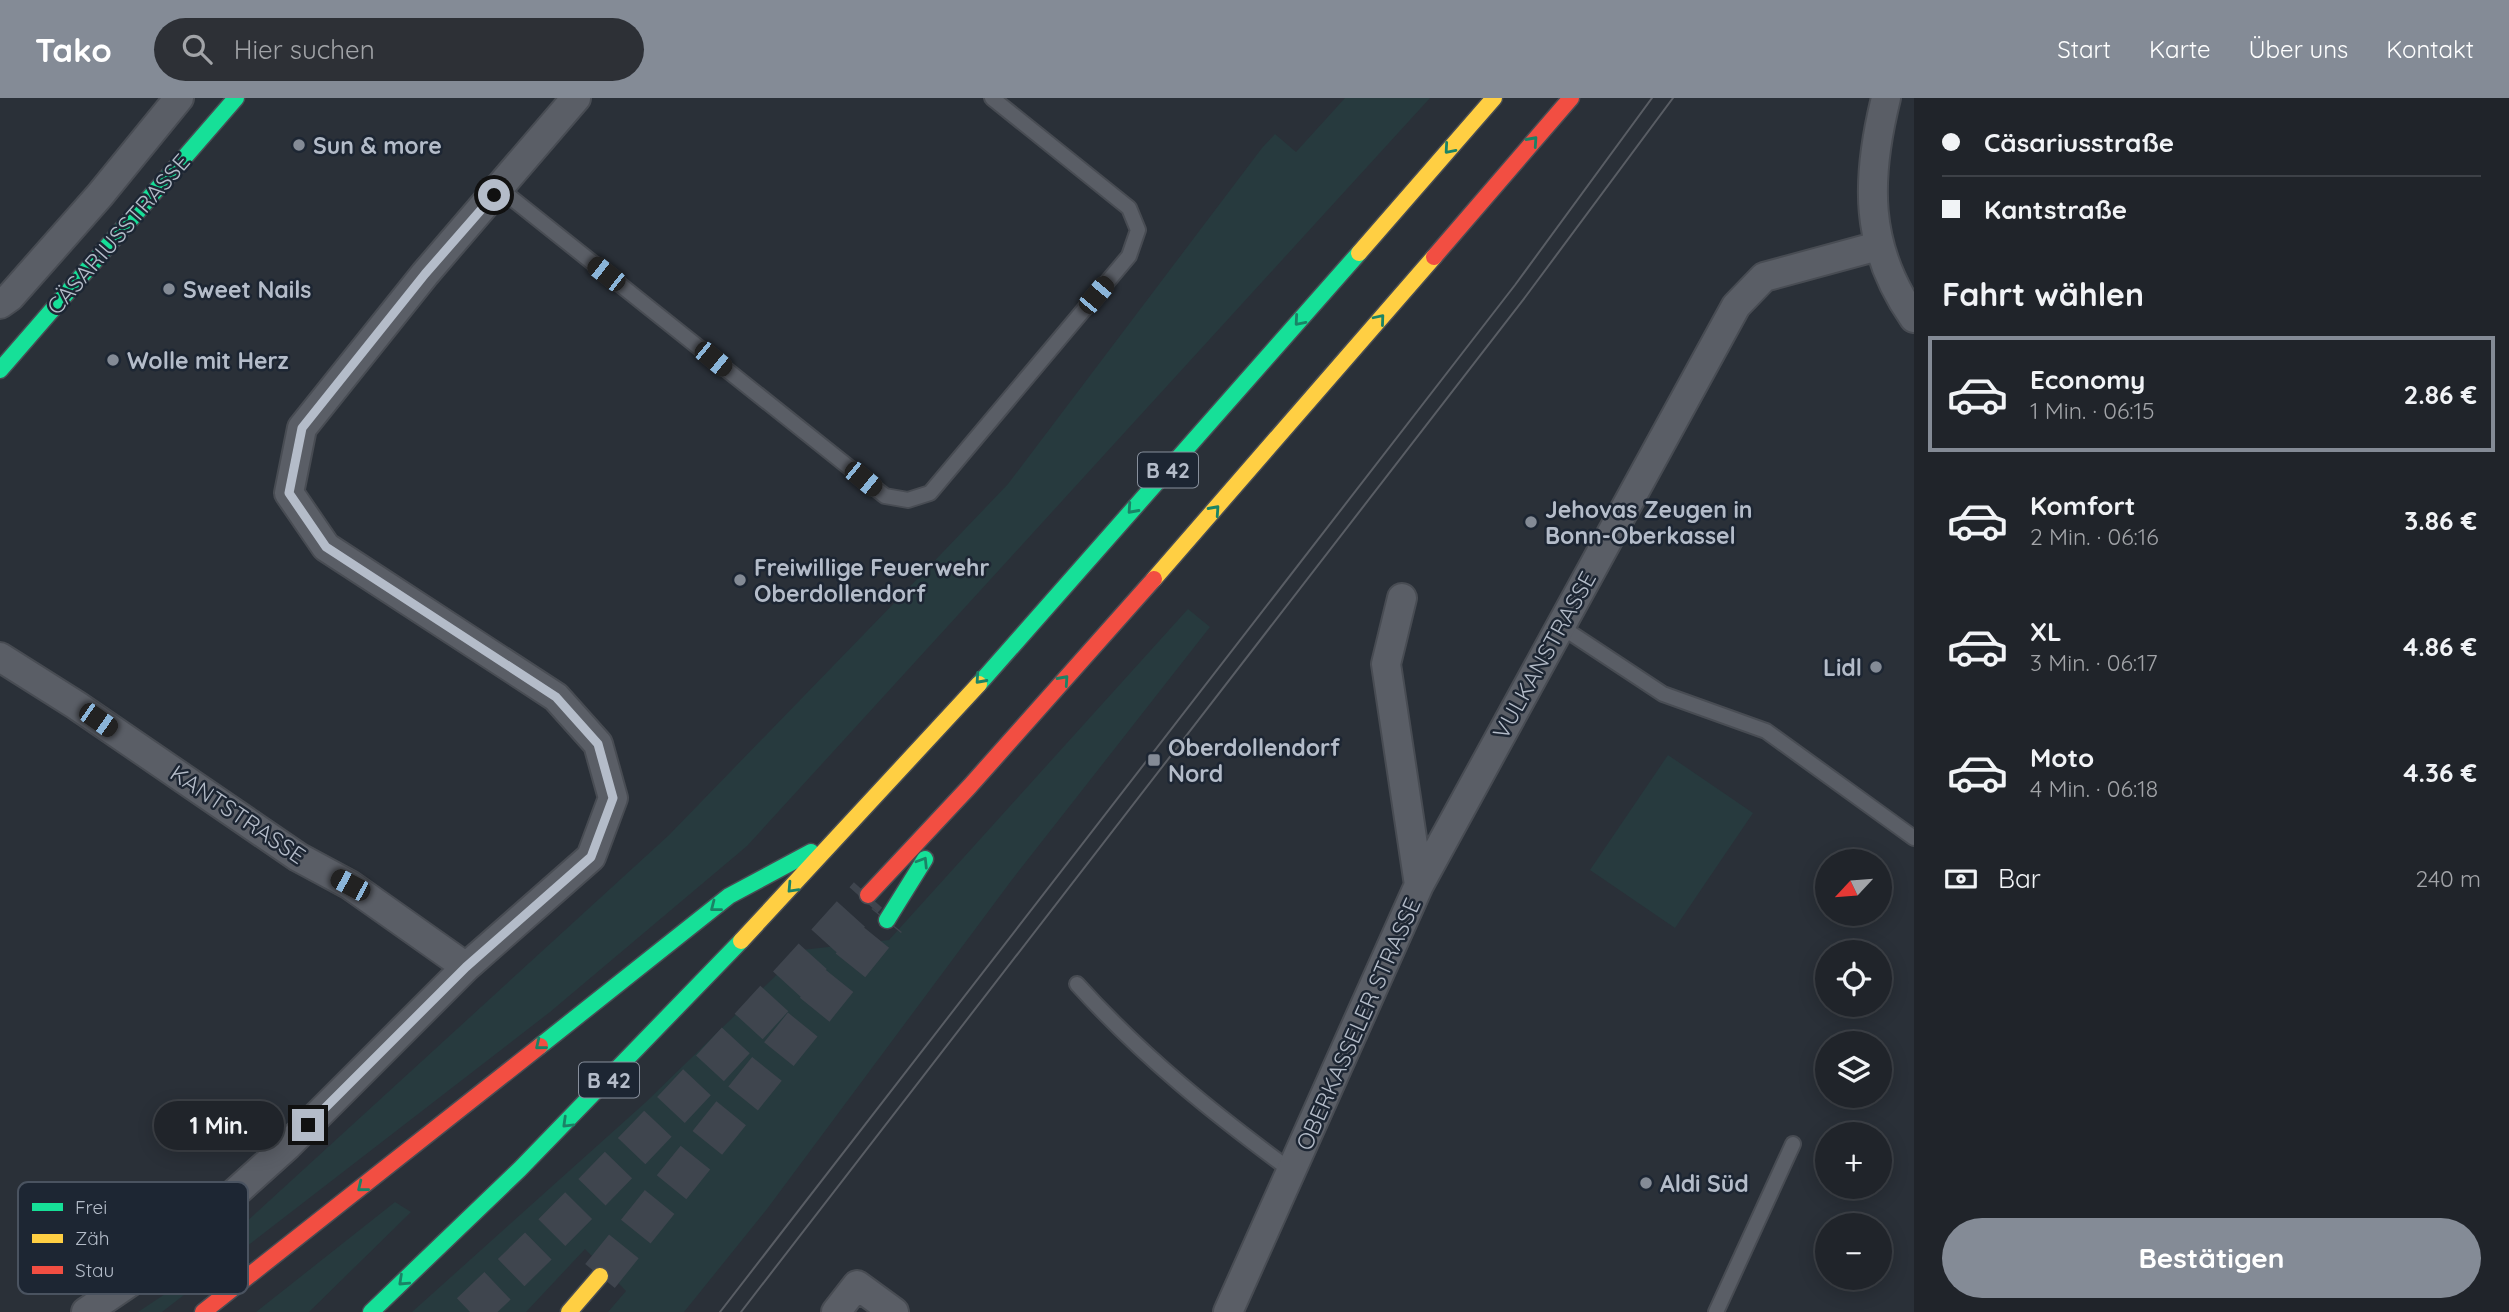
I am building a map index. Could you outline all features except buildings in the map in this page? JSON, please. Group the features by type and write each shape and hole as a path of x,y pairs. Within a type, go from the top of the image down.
{"main road":[{"name":"CÄSARIUSSTRASSE","path":"0,370 236,98"},
{"name":"B 42","path":"371,1312 584,1106 838,837 1196,438 1494,98"},
{"name":"B 42","path":"869,895 970,786 1259,461 1571,98"},
{"name":"B 42","path":"887,919 970,786"},
{"name":"B 42","path":"248,1276 729,896 838,837"},
{"path":"569,1312 600,1276"},
{"name":"B 42","path":"203,1312 226,1294"}],"street":[{"path":"0,303 10,297 100,195 179,98"},
{"path":"247,1182 466,967 591,857 613,798 598,744 556,697 326,547 289,493 302,428 425,274 576,98"},
{"path":"1886,98 1876,139 1870,190 1878,246 1898,295 1914,318"},
{"name":"VULKANSTRASSE","path":"1419,885 1736,306 1764,277 1878,246"},
{"name":"OBERKASSELER STRASSE","path":"1228,1312 1293,1172 1419,885 1386,664 1402,598"},
{"name":"KANTSTRASSE","path":"0,657 76,705 298,857 350,885 466,967"},
{"path":"836,1312 857,1285 894,1312"},
{"path":"86,1312 112,1294"}],"lane":[{"path":"499,188 884,496 908,500 930,493 1129,256 1138,230 1129,208 992,98"},
{"path":"1560,626 1663,694 1766,731 1914,838"},
{"path":"1077,984 1118,1030 1200,1104 1293,1172"},
{"path":"1716,1312 1793,1144"}],"green space":[{"path":"1345,98 1430,98 747,846 550,1012 248,1246 248,1220 669,835 1008,484 1275,134 1296,152"},
{"path":"1188,609 1210,627 1011,881 767,1209 684,1312 608,1312 626,1291 585,1249 526,1312 412,1312 646,1102 802,950 889,940"},
{"path":"1668,755 1753,813 1675,928 1590,870"},
{"path":"395,1202 411,1212 309,1312 256,1312"},
{"path":"165,1294 185,1294 162,1312 138,1312"}],"tunnel":[{"path":"470,1312 624,1159 723,1055 868,895"},
{"path":"600,1276 887,920"}],"tram line":[{"path":"720,1312 1515,285 1652,98"},
{"path":"741,1312 1526,296 1673,98"}],"traffic: fast":[{"path":"0,370 236,98"},
{"path":"979,684 1359,253"},
{"path":"540,1046 729,896 811,852"},
{"path":"887,920 925,859"},
{"path":"371,1312 520,1169 741,941"}],"traffic: slow":[{"path":"1359,253 1494,98"},
{"path":"1154,579 1434,257"},
{"path":"741,941 979,684"},
{"path":"569,1312 600,1276"}],"traffic: jam":[{"path":"1434,257 1571,98"},
{"path":"868,895 970,786 1154,579"},
{"path":"248,1276 540,1046"},
{"path":"203,1312 226,1294"}],"place":[{"name":"Sun & more","path":"299,145"},
{"name":"Sweet Nails","path":"169,289"},
{"name":"Wolle mit Herz","path":"113,360"},
{"name":"Jehovas Zeugen in Bonn-Oberkassel","path":"1531,522"},
{"name":"Freiwillige Feuerwehr Oberdollendorf","path":"740,580"},
{"name":"Lidl","path":"1876,667"},
{"name":"Oberdollendorf Nord","path":"1154,760"},
{"name":"Aldi Süd","path":"1646,1183"}],"route":[{"path":"308,1125 466,967 591,857 613,798 598,744 556,697 326,547 289,493 302,428 425,274 494,195"}]}
